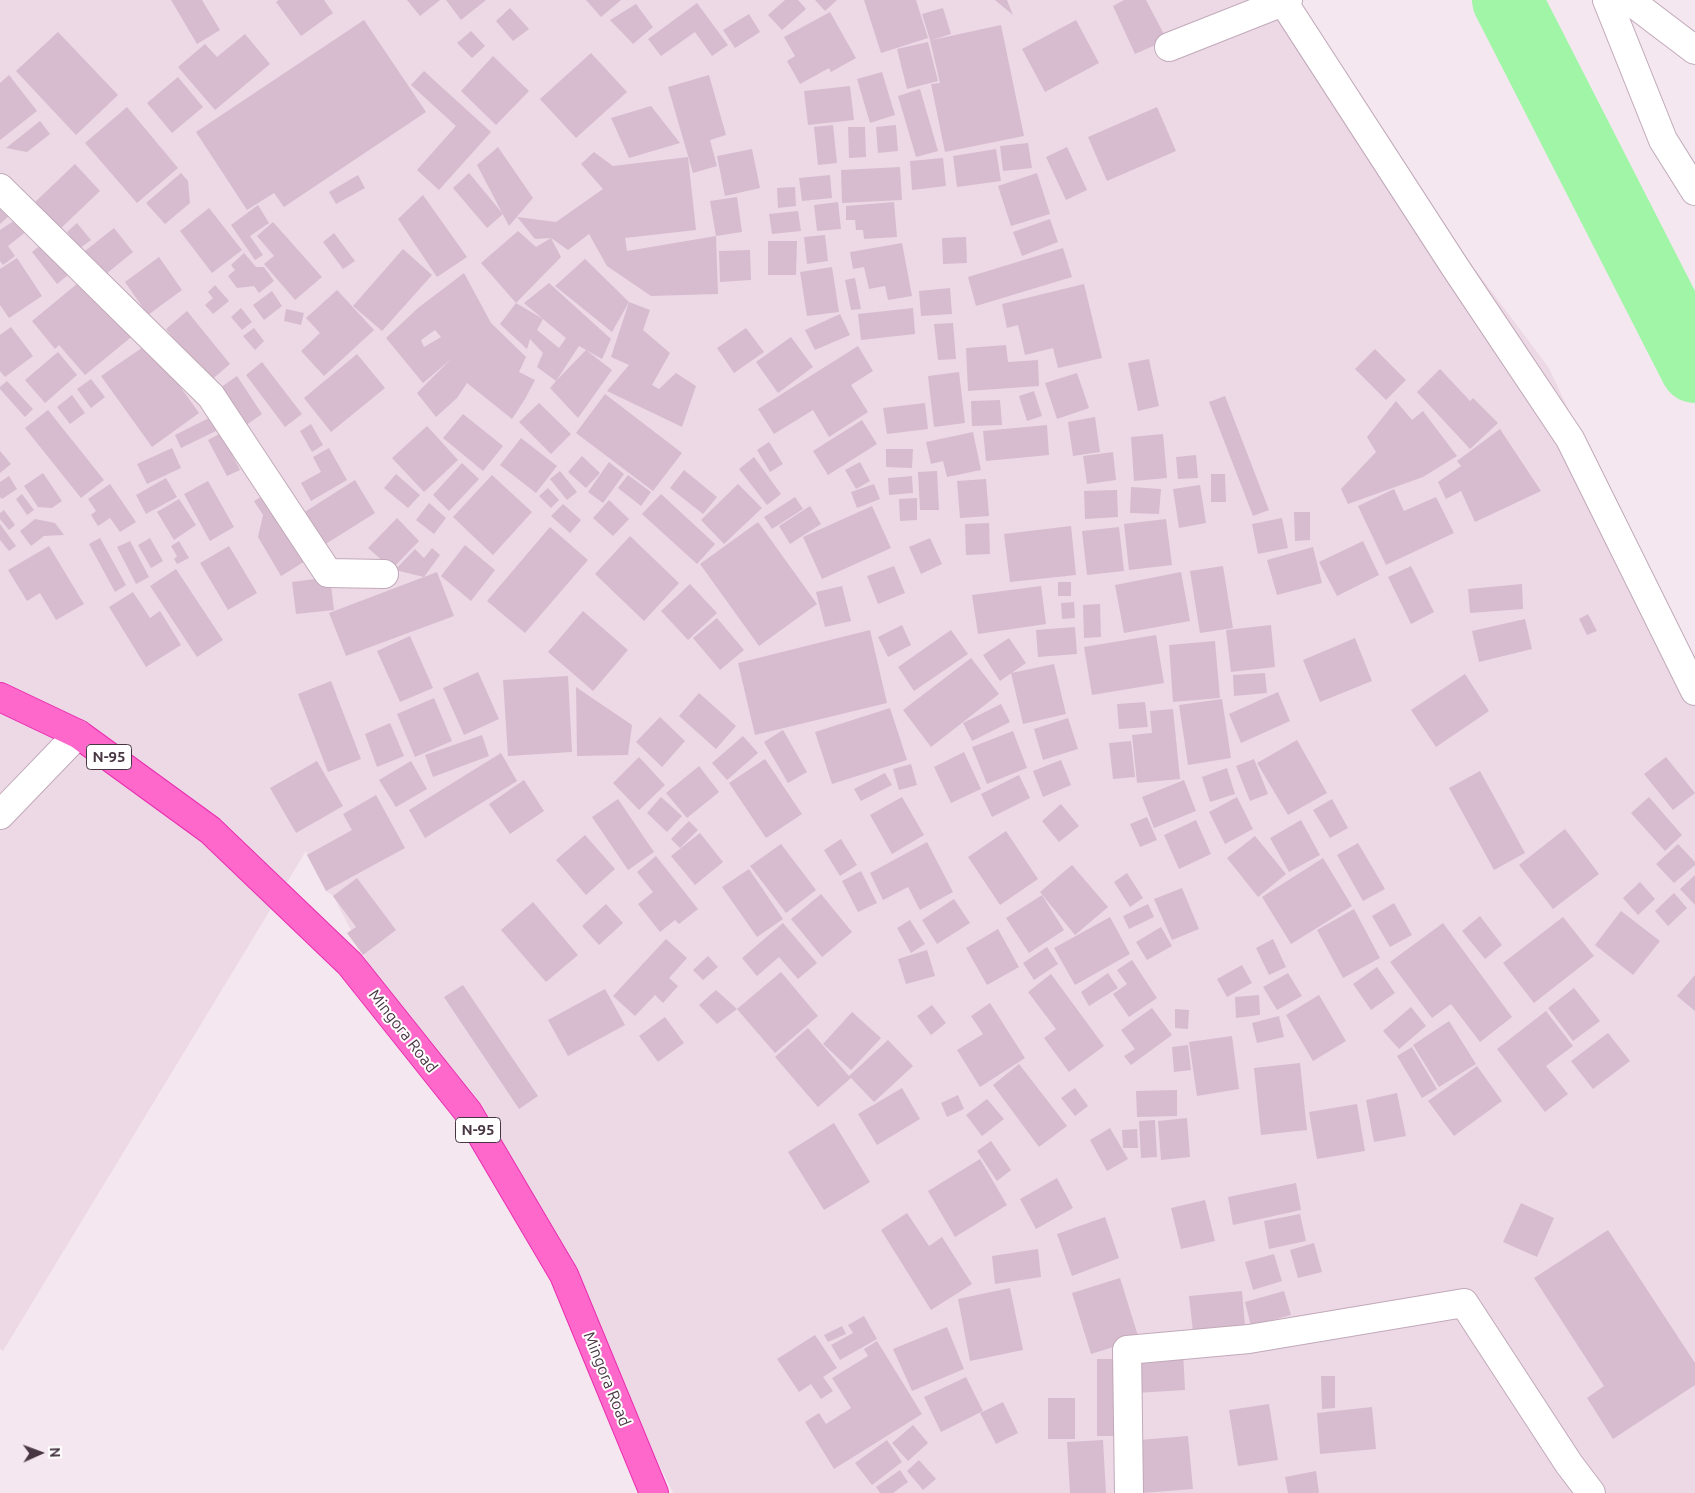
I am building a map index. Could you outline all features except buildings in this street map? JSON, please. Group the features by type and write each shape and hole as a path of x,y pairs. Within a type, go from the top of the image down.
{"highway":[{"name":"Mingora Road","path":"0,697 78,734 210,830 350,964 468,1112 564,1274 654,1493"}],"street":[{"path":"1607,0 1663,140 1695,192"},
{"path":"1629,0 1695,50"},
{"path":"1169,47 1284,1 1455,267 1570,438 1695,691"},
{"path":"0,188 211,396 328,572 384,574"},
{"path":"0,815 78,734"},
{"path":"1129,1493 1127,1350 1249,1339 1464,1303 1569,1464 1591,1493"}],"shaded area":[{"path":"0,0 1273,0 1549,368 1695,682 1695,1493 673,1493 511,1159 387,999 333,896 326,891 306,851 3,1351 0,1349"}],"waterway":[{"path":"1507,0 1695,368"}]}
